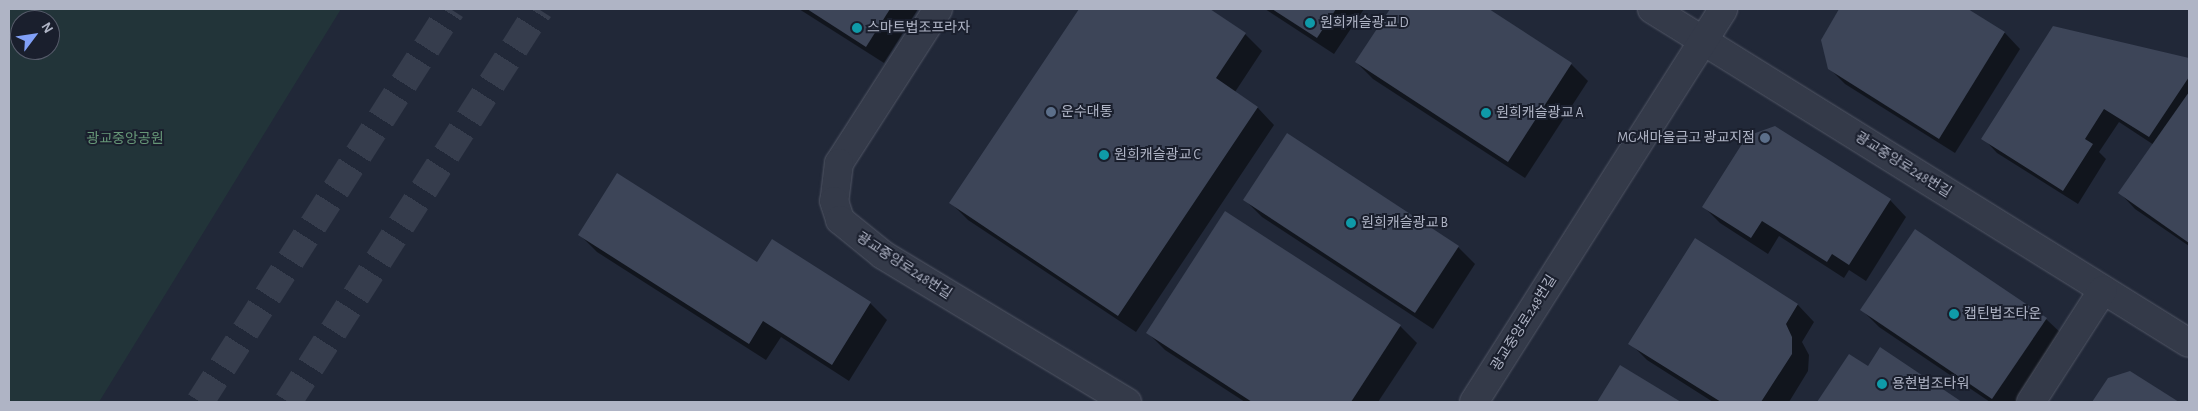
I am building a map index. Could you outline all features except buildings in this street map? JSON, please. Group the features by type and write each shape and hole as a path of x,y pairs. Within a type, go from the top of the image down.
{"street":[{"name":"광교중앙로248번길","path":"938,9 838,163 834,201 840,220 883,255 1127,402"},
{"name":"광교중앙로248번길","path":"1652,9 2189,343"},
{"name":"광교중앙로248번길","path":"1474,402 1722,9"},
{"path":"2031,402 2104,290"}],"green space":[{"name":"광교중앙공원","path":"9,9 341,9 99,402 9,402"}],"tunnel":[{"path":"200,402 451,9"},
{"path":"288,402 539,9"}],"place":[{"name":"원희캐슬광교 D","path":"1310,23"},
{"name":"스마트법조프라자","path":"857,28"},
{"name":"운수대통","path":"1051,112"},
{"name":"원희캐슬광교 A","path":"1486,113"},
{"name":"MG새마을금고 광교지점","path":"1765,138"},
{"name":"원희캐슬광교 C","path":"1104,155"},
{"name":"원희캐슬광교 B","path":"1351,223"},
{"name":"캡틴법조타운","path":"1954,314"},
{"name":"용현법조타워","path":"1882,384"}]}
